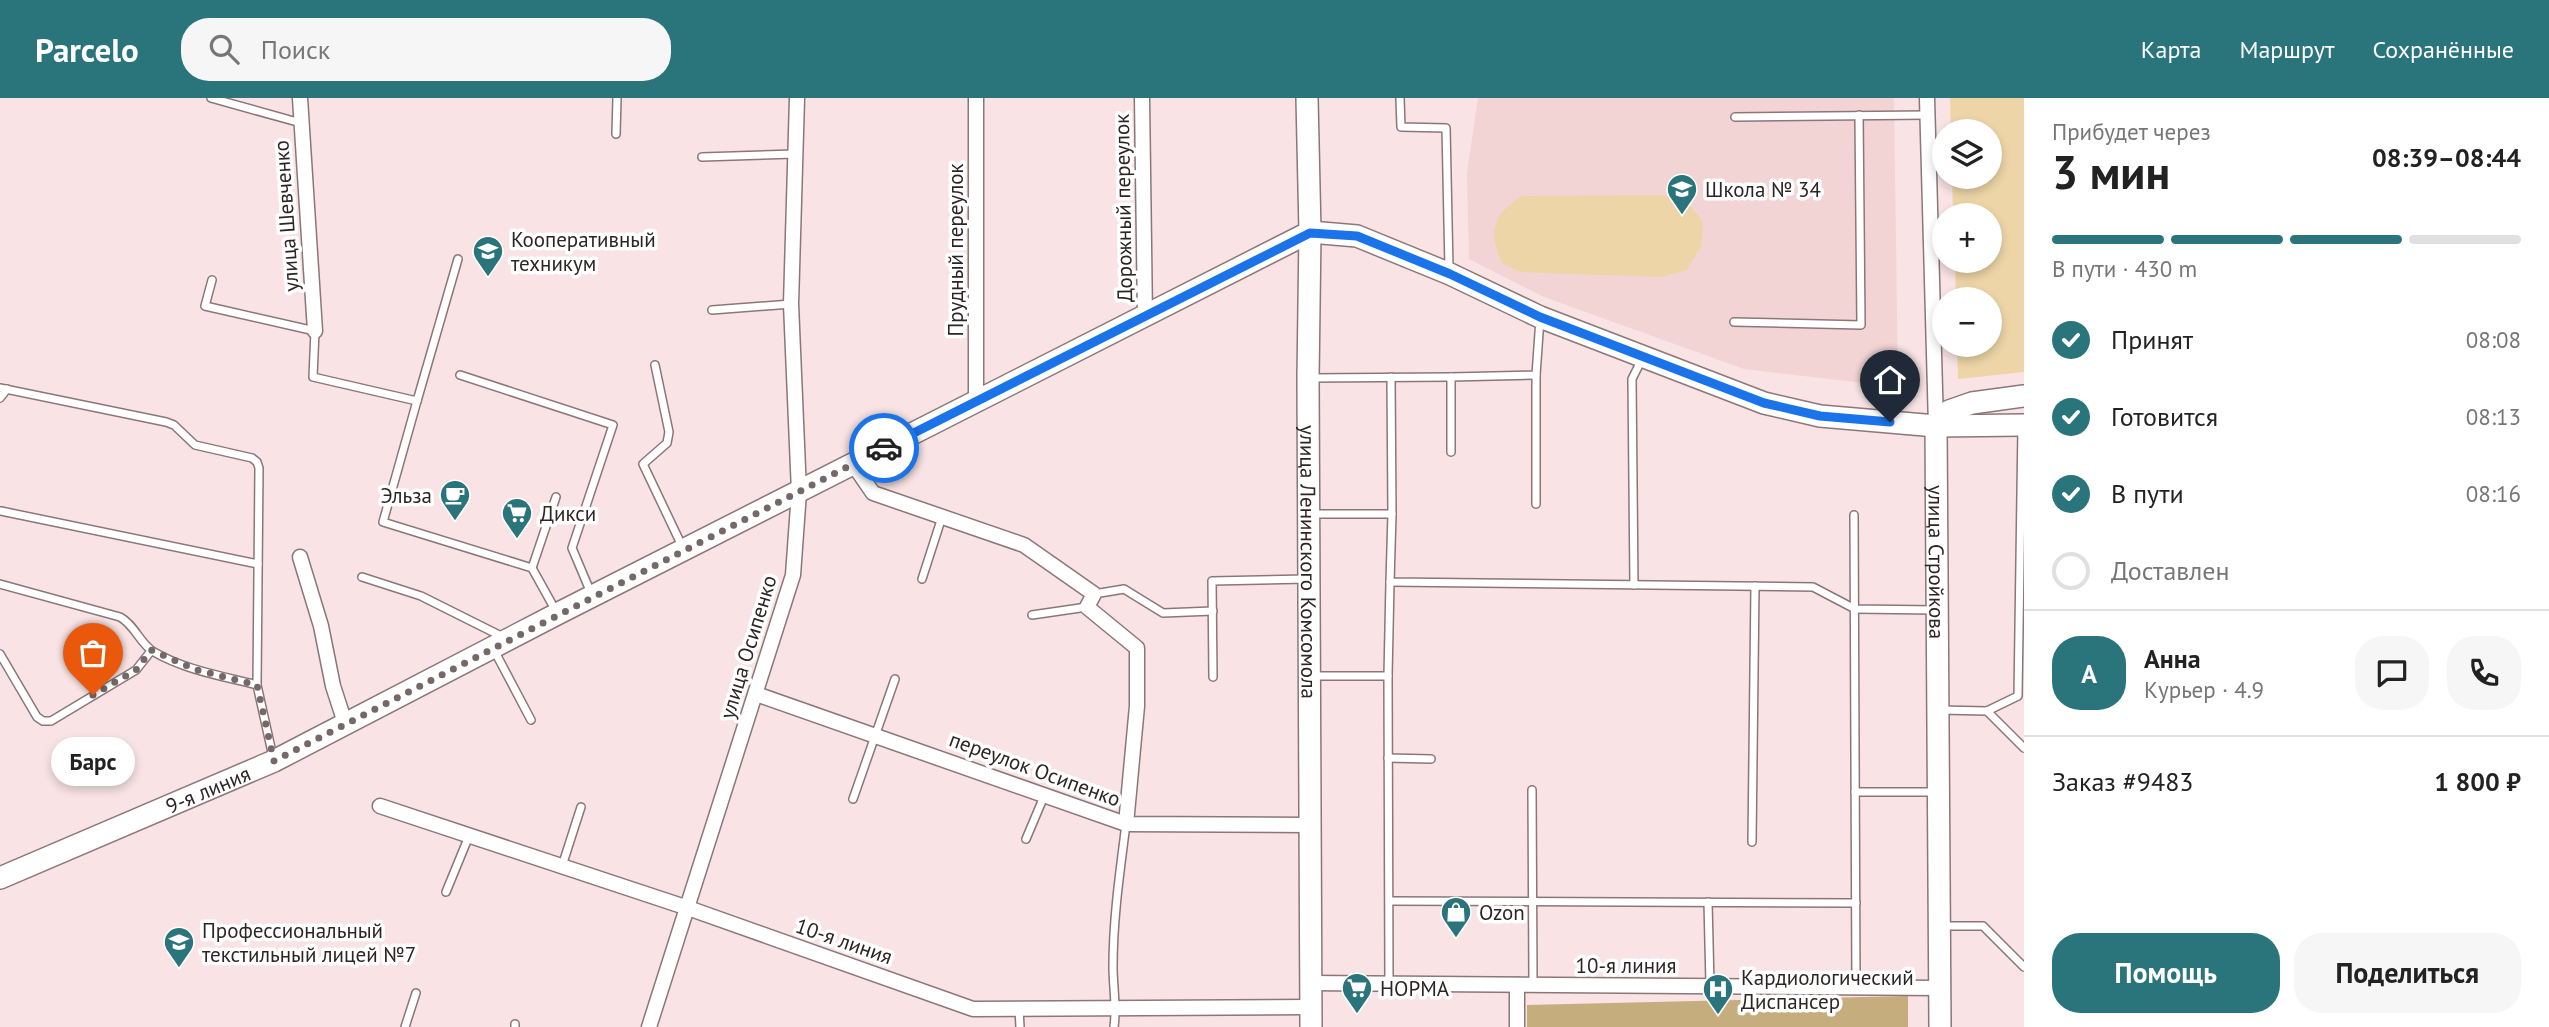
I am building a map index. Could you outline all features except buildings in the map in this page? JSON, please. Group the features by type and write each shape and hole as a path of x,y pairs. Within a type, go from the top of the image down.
{"street":[{"name":"улица Шевченко","path":"300,98 315,331"},
{"name":"улица Осипенко","path":"649,1027 793,575 799,492 791,303 797,98"},
{"name":"Прудный переулок","path":"976,98 976,402"},
{"name":"Дорожный переулок","path":"1142,98 1145,318"},
{"name":"улица Ленинского Комсомола","path":"1307,98 1310,233 1310,1017"},
{"name":"улица Стройкова","path":"1927,98 1936,426 1940,1027"},
{"name":"9-я линия","path":"2,874 274,761 557,614 1310,233"},
{"path":"1310,233 1357,236 1450,274 1540,317 1764,403 1820,416 1936,426 2023,425"},
{"path":"1936,426 1949,411 1972,402 2024,396"},
{"path":"853,464 873,493 1024,545 1091,601 1137,648 1137,706 1126,824"},
{"path":"300,557 321,626 333,686 345,723"},
{"name":"переулок Осипенко","path":"756,694 1126,824 1309,825"},
{"name":"10-я линия","path":"380,806 688,908 974,1009 1116,1009 1310,1017"},
{"name":"10-я линия","path":"1310,983 1940,988"},
{"path":"1517,1027 1525,985"}],"lane":[{"path":"211,98 301,123"},
{"path":"616,134 617,98"},
{"path":"1400,98 1401,127 1446,128 1450,274"},
{"path":"1735,117 1928,114"},
{"path":"1734,321 1861,325 1859,115"},
{"path":"702,157 795,154"},
{"path":"458,259 383,522 532,568 557,614"},
{"path":"212,280 205,306 315,331 313,377 417,401"},
{"path":"712,310 791,303"},
{"path":"1536,504 1536,375 1540,317"},
{"path":"1634,585 1632,379 1644,356"},
{"path":"655,365 668,432 667,443 643,464 684,550"},
{"path":"460,375 613,425 572,548 593,597"},
{"path":"1308,378 1536,375"},
{"path":"1389,984 1391,377"},
{"path":"1451,377 1451,452"},
{"path":"0,398 3,388 166,422 174,425 195,445 252,458 259,468 257,685 274,761"},
{"path":"1938,710 1987,711 2018,696 2023,425"},
{"path":"532,568 556,497"},
{"path":"1,511 258,564"},
{"path":"1308,514 1392,514"},
{"path":"1854,514 1856,988"},
{"path":"922,579 942,517"},
{"path":"362,577 421,596 501,644 531,720"},
{"path":"1213,677 1212,580 1309,579"},
{"path":"1391,582 1813,587 1854,609 1937,610"},
{"path":"0,584 120,617 133,627 151,650 197,670 257,685"},
{"path":"1752,842 1755,586"},
{"path":"1032,615 1091,601 1124,589 1163,613 1213,611"},
{"path":"0,654 37,717 43,721 51,721 136,670 151,650"},
{"path":"1309,677 1388,676"},
{"path":"853,799 895,678"},
{"path":"1987,711 2024,748"},
{"path":"1388,758 1431,759"},
{"path":"1525,985 1531,901 1532,790"},
{"path":"1855,792 1939,792"},
{"path":"1026,839 1045,794"},
{"path":"562,866 581,807"},
{"path":"1114,1027 1116,1009 1113,967 1119,876 1126,824"},
{"path":"446,892 469,835"},
{"path":"1390,901 1856,903"},
{"path":"1708,902 1710,986"},
{"path":"1940,926 1983,926 2024,967"},
{"path":"405,1027 416,993"},
{"path":"1019,1009 1020,1027"}],"shaded area":[{"name":"Школа № 34","path":"1478,98 1894,98 1898,387 1744,369 1544,297 1469,259 1467,173"},
{"path":"1950,98 2024,98 2024,372 1958,379 1957,357 2002,357 2002,287 1956,287 1955,273 2002,273 2002,203 1953,203 1952,189 2002,189 2002,119 1951,119"},
{"path":"1661,195 1686,200 1703,222 1701,246 1687,270 1661,277 1520,272 1502,263 1495,242 1495,225 1504,210 1521,196"},
{"name":"Кардиологический Диспансер","path":"1908,996 1908,1027 1527,1027 1527,1005"}],"way so far":[{"path":"93,695 136,670 151,650 197,670 257,685 274,761 884,448"}],"place":[{"name":"Школа № 34","path":"1682,216"},
{"name":"Кооперативный техникум","path":"488,278"},
{"name":"Эльза","path":"455,522"},
{"name":"Дикси","path":"517,540"},
{"name":"Барс","path":"93,695"},
{"name":"Ozon","path":"1456,939"},
{"name":"Профессиональный текстильный лицей №7","path":"179,969"},
{"name":"НОРМА","path":"1357,1015"},
{"name":"Кардиологический Диспансер","path":"1718,1016"}],"route":[{"path":"884,448 1310,233 1357,236 1450,274 1540,317 1764,403 1820,416 1890,422"}]}
